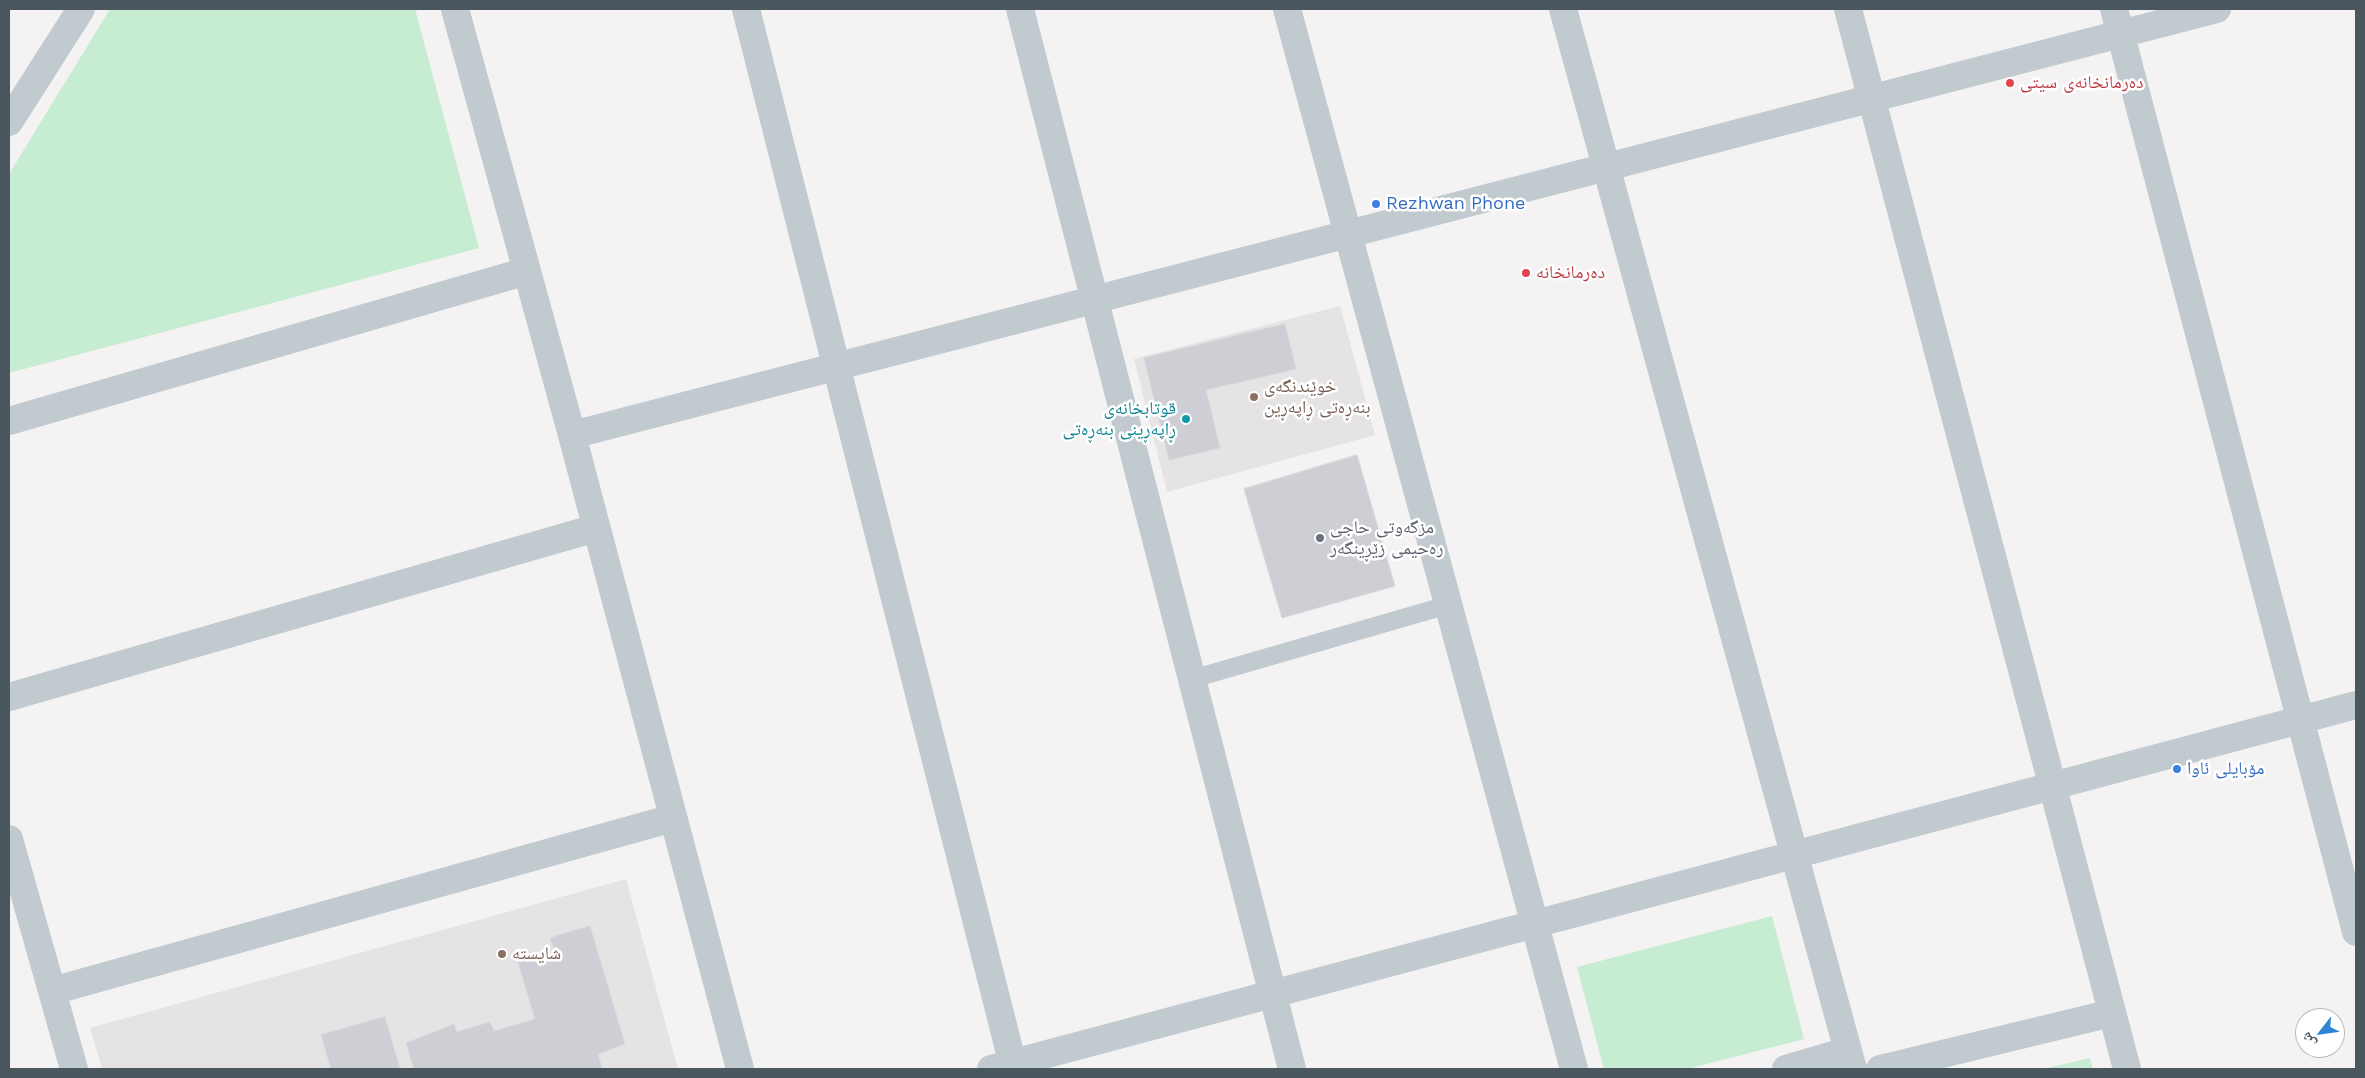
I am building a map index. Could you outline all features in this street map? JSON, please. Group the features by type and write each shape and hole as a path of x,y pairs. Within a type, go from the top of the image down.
{"street":[{"path":"9,122 81,9"},
{"path":"455,9 572,434 740,1069"},
{"path":"746,9 836,366 1006,1067 2356,705"},
{"path":"1020,9 1292,1069"},
{"path":"1287,9 1574,1069"},
{"path":"1563,9 1850,1060 1786,1069"},
{"path":"1848,9 2127,1069"},
{"path":"572,434 1872,98 2117,21 2217,9"},
{"path":"2117,21 2356,932"},
{"path":"9,421 527,271"},
{"path":"9,697 596,528"},
{"path":"52,991 674,818"},
{"path":"9,839 74,1069"},
{"path":"1880,1069 2112,1013"}],"lane":[{"path":"1192,679 1448,605"}],"shaded area":[{"name":"خوێندنگەی بنەڕەتی ڕاپەڕین","path":"1340,306 1375,435 1167,492 1134,359"},
{"name":"شایستە","path":"626,879 678,1069 102,1069 90,1028"}],"green space":[{"path":"110,9 415,9 479,248 9,373 9,174"},
{"path":"1772,916 1804,1039 1687,1069 1604,1069 1577,967"},
{"path":"2090,1058 2093,1069 2043,1069"}],"building":[{"name":"قوتابخانەی ڕاپەڕینی بنەڕەتی","path":"1285,324 1296,369 1206,390 1220,448 1169,460 1144,358"},
{"name":"مزگەوتی حاجی رەحیمی زێڕینگەر","path":"1357,455 1395,586 1282,618 1244,489"},
{"path":"590,926 625,1044 598,1054 602,1069 414,1069 406,1043 454,1024 457,1032 490,1022 494,1031 535,1019 518,962 555,951 550,938"},
{"path":"385,1017 400,1069 331,1069 321,1035"}],"place":[{"name":"دەرمانخانەی سیتی","path":"2010,83"},
{"name":"Rezhwan Phone","path":"1376,204"},
{"name":"دەرمانخانە","path":"1526,273"},
{"name":"خوێندنگەی بنەڕەتی ڕاپەڕین","path":"1254,397"},
{"name":"قوتابخانەی ڕاپەڕینی بنەڕەتی","path":"1186,419"},
{"name":"مزگەوتی حاجی رەحیمی زێڕینگەر","path":"1320,538"},
{"name":"مۆبایلی ئاوا","path":"2177,769"},
{"name":"شایستە","path":"502,954"}]}
